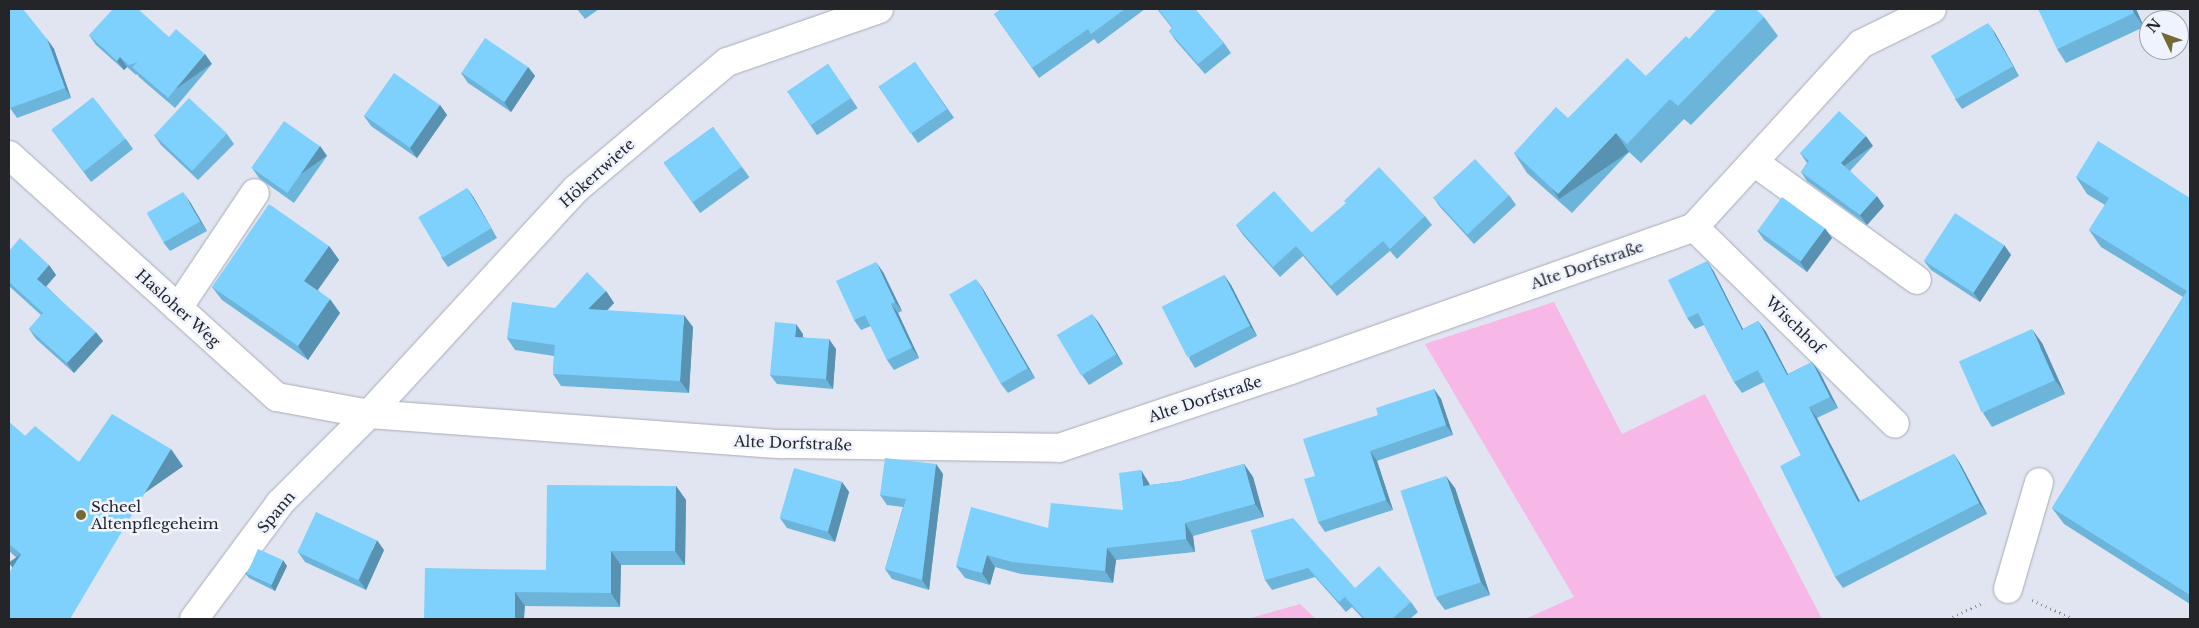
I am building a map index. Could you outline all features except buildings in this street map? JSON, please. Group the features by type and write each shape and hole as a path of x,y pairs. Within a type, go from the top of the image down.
{"street":[{"name":"Hökertwiete","path":"369,414 576,189 727,62 879,9"},
{"name":"Alte Dorfstraße","path":"369,414 782,444 1059,448 1291,370 1694,227 1861,44 1932,9"},
{"name":"Hasloher Weg","path":"9,155 277,397 369,414"},
{"path":"1754,162 1917,280"},
{"path":"178,308 255,193"},
{"name":"Wischhof","path":"1694,227 1895,424"},
{"name":"Spann","path":"194,619 280,503 369,414"},
{"path":"2008,589 2039,482"}],"shaded area":[{"path":"1554,302 1622,434 1705,394 1822,619 1525,619 1574,597 1425,344"},
{"path":"1300,604 1316,619 1247,619"}],"place":[{"name":"Scheel Altenpflegeheim","path":"81,515"}]}
